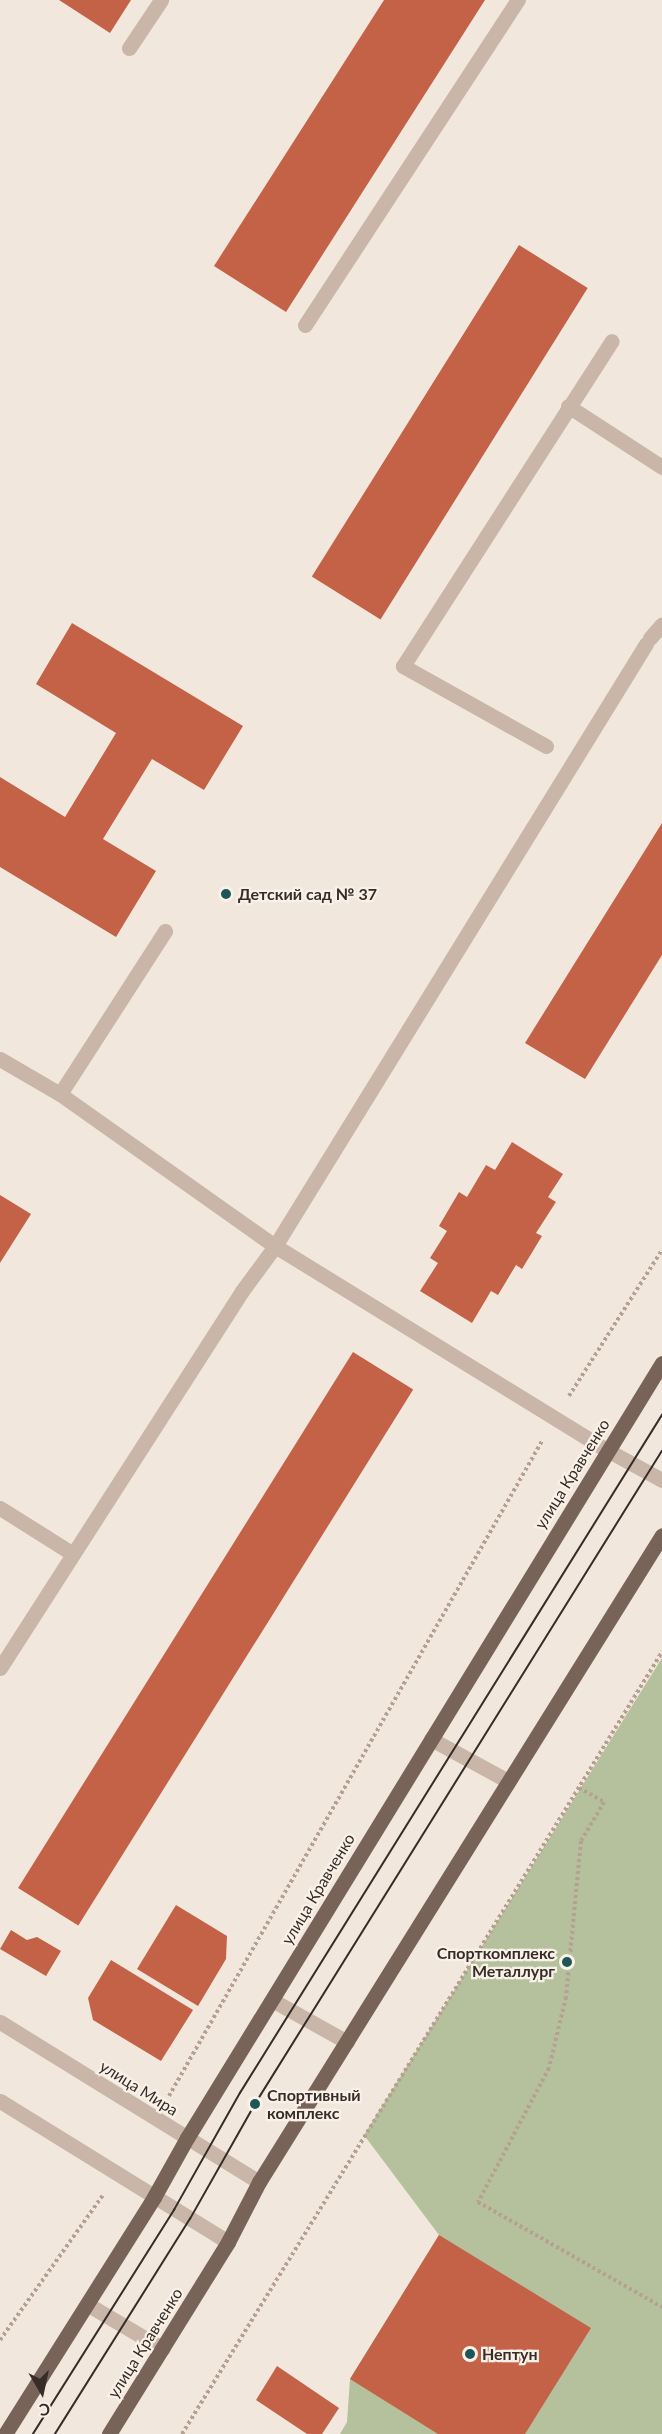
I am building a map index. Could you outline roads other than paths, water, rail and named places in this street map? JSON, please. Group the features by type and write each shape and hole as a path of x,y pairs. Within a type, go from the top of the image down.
{"main road":[{"name":"улица Кравченко","path":"5,2434 154,2197 187,2138 662,1363"},
{"name":"улица Кравченко","path":"110,2434 228,2242 259,2182 662,1535"}],"street":[{"path":"129,48 161,0"},
{"path":"305,326 518,0"},
{"path":"546,746 403,666 568,406 612,341"},
{"path":"568,406 662,467"},
{"path":"0,1668 236,1301 275,1246 648,641 662,624"},
{"path":"60,1094 165,931"},
{"path":"0,1059 60,1094 275,1246 555,1418 662,1480"},
{"path":"0,1509 74,1554"},
{"path":"431,1739 508,1781"},
{"path":"272,2000 347,2042"},
{"name":"улица Мира","path":"0,2022 155,2120 259,2182"},
{"path":"0,2101 228,2242"},
{"path":"87,2304 163,2349"}],"tram line":[{"path":"33,2434 174,2210 240,2093 662,1415"},
{"path":"55,2434 190,2219 255,2104 662,1451"}],"place":[{"name":"Детский сад № 37","path":"226,894"},
{"name":"Спорткомплекс Металлург","path":"567,1962"},
{"name":"Спортивный комплекс","path":"255,2104"},
{"name":"Нептун","path":"470,2354"}]}
